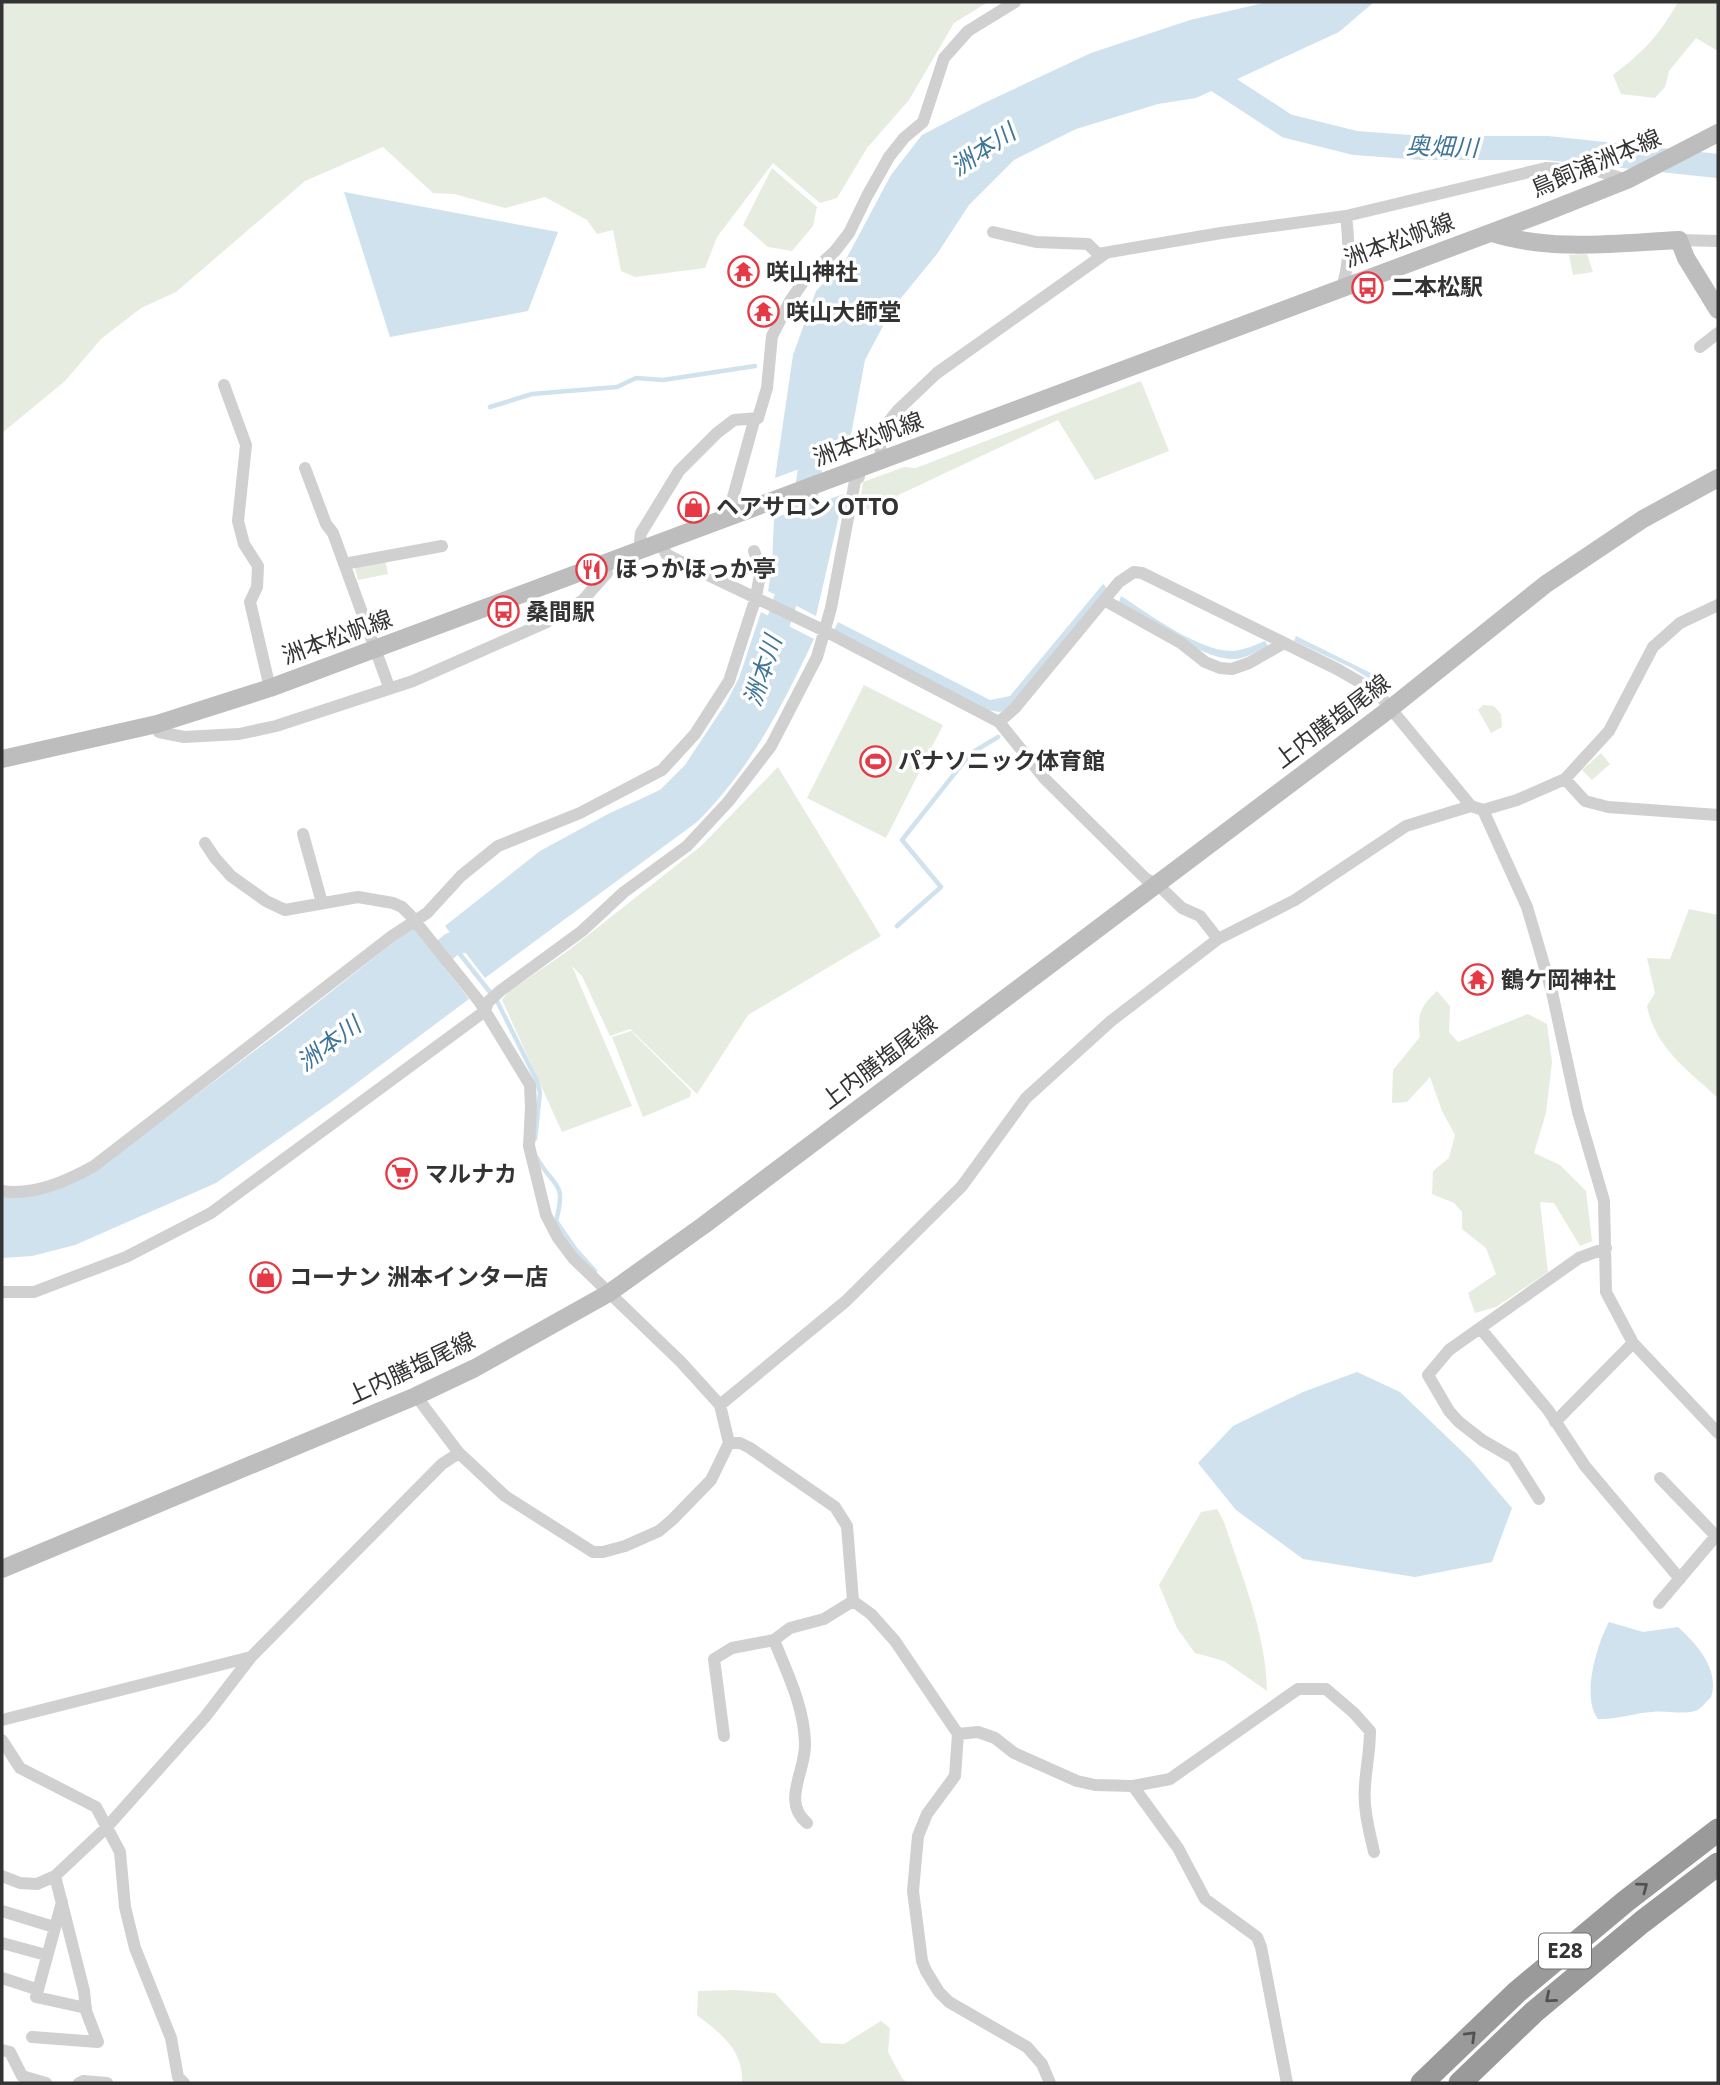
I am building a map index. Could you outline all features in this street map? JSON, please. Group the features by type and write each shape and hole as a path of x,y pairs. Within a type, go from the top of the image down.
{"highway":[{"name":"E28","path":"1422,2083 1517,1992 1626,1901 1718,1830"},
{"name":"E28","path":"1460,2083 1534,2012 1642,1922 1718,1864"}],"main road":[{"name":"鳥飼浦洲本線","path":"1492,233 1627,180 1709,142"},
{"name":"洲本松帆線","path":"2,759 157,724 270,688 661,541 856,474 881,460 1492,233 1549,244 1679,240"},
{"path":"1679,240 1686,258 1718,310"},
{"name":"上内膳塩尾線","path":"2,1569 416,1396 475,1368 609,1293 1391,708 1546,584 1643,519 1718,478"}],"street":[{"path":"741,512 733,497 754,421 758,418 767,388 772,336 790,301 806,278 835,251 849,233 889,157 904,138 923,122 944,58 968,31 1015,2"},
{"path":"993,232 1036,242 1088,244 1098,254 1346,215 1546,169 1598,171 1627,180"},
{"path":"1342,287 1349,246 1346,215"},
{"path":"1679,240 1718,241"},
{"path":"881,460 883,429 898,410 937,373 1106,253"},
{"path":"1700,347 1718,333"},
{"path":"224,385 246,444 238,521 244,544 258,566 257,587 250,602 270,688"},
{"path":"639,550 641,533 680,471 716,433 734,420 758,418"},
{"path":"305,468 326,524 333,533 389,687"},
{"path":"2,1292 34,1292 126,1257 211,1213 582,931 624,892 687,846 728,802 771,746 811,673 836,585 856,474"},
{"path":"661,541 666,554 823,629 999,722 1045,779 1146,879 1156,883 1182,908 1200,916 1218,939"},
{"path":"344,564 442,546"},
{"path":"2,1191 33,1190 55,1185 94,1166 417,923 461,876 498,846 580,813 662,770 695,734 729,681 759,598 761,569 754,551"},
{"path":"157,724 159,732 184,737 239,734 276,726 424,676 547,622 583,600 607,573 603,563"},
{"path":"999,722 1015,708 1104,600 1126,576 1134,572 1142,573 1337,669 1377,692 1477,808 1527,907 1552,992 1578,1112 1604,1201 1606,1292 1633,1343 1718,1433"},
{"path":"1104,600 1181,643 1205,663 1220,668 1232,669 1249,663 1284,643"},
{"path":"720,1405 846,1301 962,1186 1026,1098 1111,1021 1218,939 1295,900 1406,826 1517,800 1565,779 1609,732 1653,647 1679,623 1718,605"},
{"path":"1565,779 1585,801 1608,807 1718,815"},
{"path":"303,834 322,903"},
{"path":"205,843 231,876 266,901 285,910 358,897 402,906 417,923 484,1005 530,1085 528,1146 546,1215 558,1238 573,1258 681,1362 720,1405 729,1443 711,1479 672,1520 642,1540 603,1552 585,1549 505,1496 459,1453 416,1396"},
{"path":"1539,1499 1513,1458 1482,1440 1459,1422 1449,1411 1428,1376 1448,1350 1579,1258 1606,1248"},
{"path":"1480,1328 1555,1422 1585,1466 1680,1579"},
{"path":"1555,1422 1633,1343"},
{"path":"729,1443 740,1443 750,1448 835,1507 847,1526 853,1601 871,1614 895,1641 958,1734 956,1776 927,1814 918,1836 913,1891 922,1961 931,1981 949,2002 1027,2047 1042,2064 1050,2083"},
{"path":"2,1875 20,1883 37,1884 55,1876 106,1828 205,1717 251,1657 442,1464 459,1453"},
{"path":"1659,1603 1716,1536 1660,1478"},
{"path":"724,1737 714,1659 732,1648 774,1640 790,1628 824,1619 853,1601"},
{"path":"774,1640 791,1676 801,1718 804,1753 793,1802 807,1823"},
{"path":"2,1720 251,1657"},
{"path":"958,1734 978,1732 995,1738 1014,1753 1077,1781 1095,1785 1133,1786 1170,1779 1298,1689 1326,1689 1370,1731 1365,1816 1374,1852"},
{"path":"2,1740 20,1768 96,1807 120,1852 125,1906 135,1948 171,2038 178,2077 184,2083"},
{"path":"1133,1786 1178,1848 1205,1899 1256,1937 1261,1947 1287,2083"},
{"path":"32,2037 98,2042 86,2008 55,1876"},
{"path":"62,1902 36,1989 36,1997 86,2008"},
{"path":"2,1911 54,1927"},
{"path":"2,1943 46,1955"},
{"path":"2,1978 36,1989"},
{"path":"2,2049 10,2052 22,2076 46,2083"},
{"path":"79,2083 107,2083"}],"shaded area":[{"path":"2,2 988,2 954,23 909,100 867,148 837,198 820,203 773,163 717,237 705,268 635,277 621,271 613,230 597,234 587,220 545,197 505,208 454,194 433,193 383,147 305,181 176,292 141,308 101,339 65,381 2,433"},
{"path":"1678,2 1718,2 1718,51 1696,38 1669,71 1665,87 1655,98 1621,94 1613,75 1650,42"},
{"path":"772,168 817,207 813,226 792,251 768,247 743,225"},
{"path":"1433,230 1435,236 1396,251 1393,238"},
{"path":"1587,254 1593,272 1573,275 1569,255"},
{"path":"1141,381 1169,451 1095,480 1058,420 858,514 863,482 904,467 916,468"},
{"path":"384,554 388,574 358,580 353,560"},
{"name":"パナソニック体育館","path":"864,685 943,725 886,838 807,798"},
{"path":"1483,705 1494,706 1501,714 1502,727 1491,733 1478,710"},
{"path":"1601,753 1610,764 1592,780 1582,770"},
{"path":"778,767 881,936 748,1015 697,1094 630,1029 610,1036 582,976 572,966 632,1106 562,1132 502,1000 507,993 569,950 701,846"},
{"path":"1689,909 1718,915 1718,1098 1665,1046 1651,1021 1647,1006 1655,993 1647,958 1670,959"},
{"path":"1437,991 1450,1006 1449,1032 1458,1042 1528,1014 1547,1024 1552,1062 1546,1113 1534,1153 1560,1165 1586,1191 1592,1241 1580,1246 1554,1203 1540,1202 1548,1272 1496,1307 1475,1313 1468,1293 1496,1274 1486,1248 1462,1229 1462,1212 1454,1203 1432,1194 1433,1171 1449,1158 1455,1135 1442,1111 1430,1077 1407,1102 1392,1103 1393,1070 1420,1037 1421,1012"},
{"path":"631,1031 691,1091 690,1097 643,1117 612,1037"},
{"path":"1217,1509 1224,1522 1258,1626 1267,1691 1224,1661 1195,1653 1177,1628 1159,1585 1201,1512"},
{"path":"698,1991 775,1993 821,2043 844,2044 881,2021 890,2028 888,2052 907,2083 742,2083 742,2071 735,2052 722,2036 697,2015"}],"water":[{"path":"1268,2 1374,2 1339,32 1196,98 1158,104 1076,129 1014,160 969,205 937,254 892,309 865,360 848,451 775,478 793,355 816,291 845,261 891,175 922,135 1091,53 1190,20"},
{"path":"344,192 558,232 528,311 390,337"},
{"path":"844,494 816,616 768,591 774,518"},
{"path":"1103,584 1108,589 1013,705 1000,712 988,710 834,630 838,622 990,700 1010,696"},
{"path":"1121,596 1175,631 1220,650 1233,651 1265,641 1268,646 1241,658 1219,657 1158,627 1119,602"},
{"path":"761,612 814,639 764,736 734,780 697,822 485,978 445,926 540,851 608,814 660,790 685,765 726,703 739,678"},
{"path":"1296,636 1395,685 1389,691 1352,668 1294,641"},
{"path":"413,927 469,999 334,1100 216,1183 75,1245 32,1256 2,1258 2,1197 94,1172 285,1028"},
{"path":"1357,1372 1400,1392 1471,1460 1512,1508 1492,1562 1415,1577 1303,1559 1236,1510 1198,1463 1233,1426 1303,1392"},
{"path":"1609,1622 1643,1632 1678,1627 1692,1641 1710,1667 1713,1687 1711,1697 1699,1709 1690,1712 1657,1712 1598,1719 1593,1709 1591,1684 1600,1643"}],"waterway":[{"name":"奥畑川","path":"1198,68 1287,126 1355,143 1423,148 1547,148 1718,166"},
{"path":"490,407 532,394 617,387 636,378 663,380 755,366"},
{"name":"洲本川","path":"769,651 795,571 815,434"},
{"path":"897,926 941,887 902,840 970,754 998,737"},
{"name":"洲本川","path":"422,969 452,944 490,933"},
{"path":"452,944 497,1001 537,1081 540,1093 535,1139"},
{"path":"537,1158 559,1191 556,1221 595,1271"}],"place":[{"name":"咲山神社","path":"743,272"},
{"name":"二本松駅","path":"1368,287"},
{"name":"咲山大師堂","path":"763,312"},
{"name":"ヘアサロン OTTO","path":"693,507"},
{"name":"ほっかほっか亭","path":"592,569"},
{"name":"桑間駅","path":"503,612"},
{"name":"パナソニック体育館","path":"875,761"},
{"name":"鶴ケ岡神社","path":"1478,980"},
{"name":"マルナカ","path":"402,1174"},
{"name":"コーナン 洲本インター店","path":"266,1277"}]}
